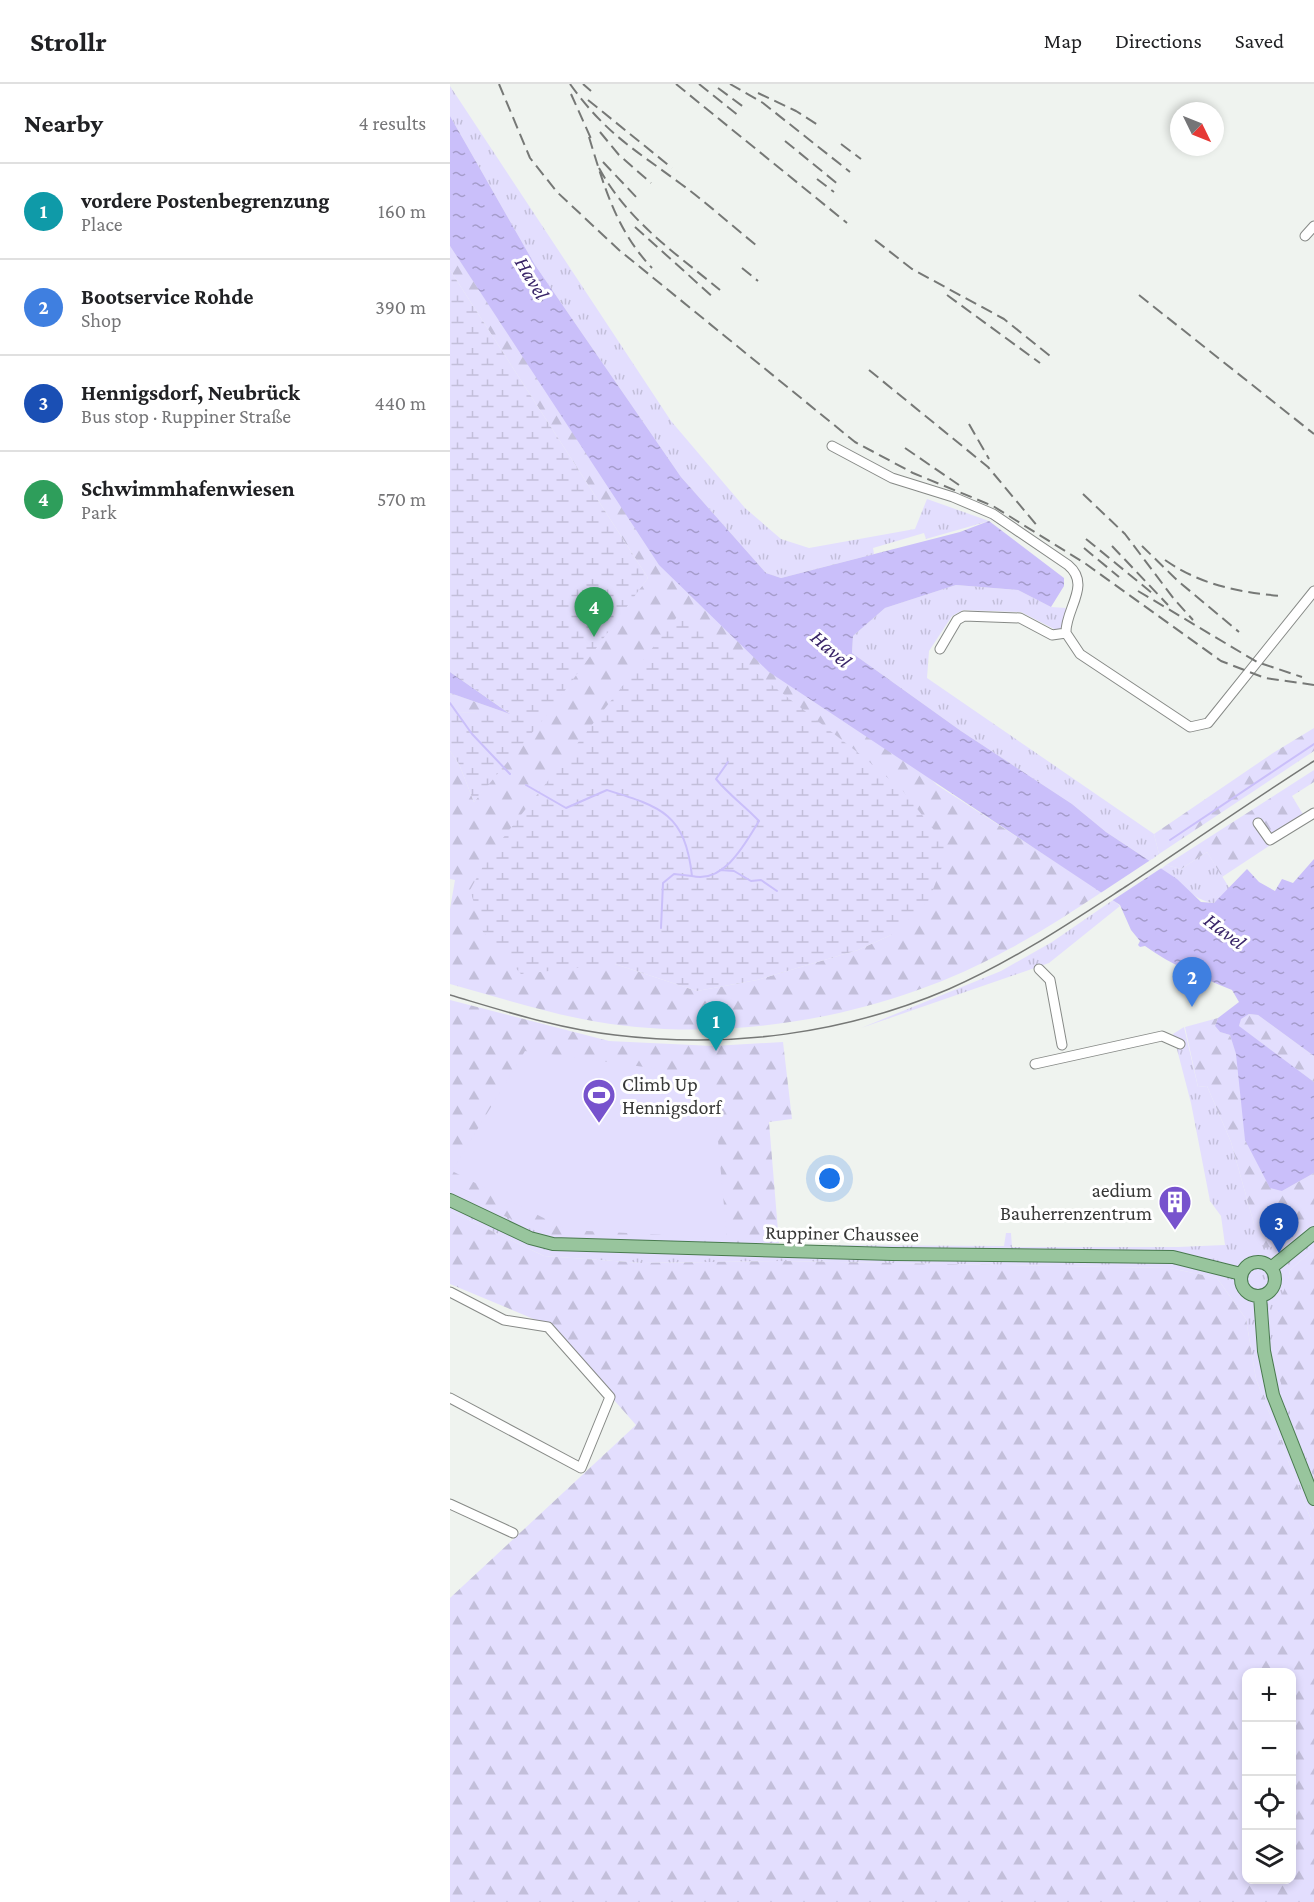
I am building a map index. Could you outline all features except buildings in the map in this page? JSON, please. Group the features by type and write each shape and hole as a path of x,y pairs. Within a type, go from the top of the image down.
{"main road":[{"name":"Ruppiner Chaussee","path":"450,1200 530,1238 553,1244 892,1254 1173,1257 1241,1274"},
{"path":"1271,1268 1314,1233"},
{"path":"1256,1262 1264,1263 1271,1268 1274,1273 1274,1286 1270,1291 1260,1296 1244,1290 1241,1274 1247,1266 1256,1262"},
{"path":"1260,1296 1264,1351 1273,1395 1314,1499"}],"street":[{"path":"1305,236 1314,226"},
{"path":"832,446 892,478 953,497 993,514 1073,569 1077,575 1079,589 1068,612 1066,633 1080,654 1190,727 1199,727 1208,723 1314,591"},
{"path":"940,649 957,620 973,614 1020,618 1052,635 1066,633"},
{"path":"1258,823 1270,840 1314,813"},
{"path":"1039,969 1050,980 1062,1045"},
{"path":"1035,1064 1162,1036 1180,1044"},
{"path":"450,1292 504,1320 548,1327 610,1397 581,1468 450,1398"},
{"path":"450,1504 513,1533"}],"green space":[{"path":"450,86 671,421 745,508 781,539 809,548 915,529 927,499 989,521 926,539 924,533 873,548 874,554 781,578 766,573 681,477 535,265 450,116"},
{"path":"450,246 558,409 937,785 1102,892 1033,936 961,973 910,993 856,1009 801,1020 745,1027 690,1030 635,1027 582,1019 450,984 450,909 455,880 450,879 450,751 459,764 474,802 648,578 450,270","holes":["891,935 858,950 757,980 697,991 615,964"]},
{"path":"450,270 648,578 546,716 474,802 459,764 450,751 450,712 509,713 450,672"},
{"path":"956,585 1018,590 1051,607 1066,608 1060,632 1021,612 963,610 952,616 929,651 927,678 1154,834 1159,854 1150,861 1106,832 1072,804 961,731 852,653 853,636 885,608"},
{"path":"680,613 866,759 903,791 949,849 928,902 891,935 858,950 757,980 697,991 615,964 521,974 483,932 470,890 488,857"},
{"path":"450,693 510,714 450,712"},
{"path":"1314,728 1314,751 1159,854 1154,834 1273,753"},
{"path":"1314,770 1314,782 1292,796 1307,821 1222,877 1207,852 1181,869 1166,865"},
{"path":"1207,852 1230,889 1214,903 1199,898 1161,869 1166,865 1181,869"},
{"path":"1113,900 1120,906 1049,963 861,1028 1001,971 1052,942"},
{"path":"450,1000 609,1041 713,1046 783,1042 792,1119 769,1122 779,1243 635,1244 552,1237 450,1192"},
{"path":"1249,1014 1258,1015 1314,1056 1314,1082 1239,1027 1240,1019"},
{"path":"1218,1018 1215,1026 1220,1032 1230,1035 1282,1191 1314,1173 1314,1224 1284,1245 1264,1248 1254,1224 1231,1142 1207,1086 1198,1087 1185,1027"},
{"path":"1184,1027 1198,1087 1207,1086 1231,1142 1254,1224 1284,1245 1314,1224 1314,1249 1290,1270 1276,1321 1274,1341 1285,1393 1314,1477 1314,1527 1256,1379 1246,1319 1217,1278 1170,1268 780,1261 642,1263 544,1256 450,1211 450,1192 635,1244 1004,1246 1006,1233 1011,1233 1012,1247 1225,1245 1221,1216 1210,1201 1191,1103 1173,1034"},
{"name":"Climb Up Hennigsdorf","path":"525,1051 712,1076 727,1238 567,1230 452,1171"},
{"path":"450,1211 544,1256 642,1263 780,1261 1170,1268 1217,1278 1246,1319 1256,1379 1314,1527 1314,1902 450,1902 450,1598 636,1425 548,1325 450,1284"},
{"path":"1314,1249 1314,1478 1284,1394 1274,1348 1273,1327 1276,1309 1290,1270"}],"water":[{"name":"Havel","path":"450,116 535,265 681,477 766,573 781,578 960,532 989,521 1064,578 1064,586 1051,607 1018,590 956,585 885,608 853,636 852,653 961,731 1072,804 1106,832 1177,879 1201,902 1214,903 1247,869 1259,882 1275,891 1282,879 1293,883 1314,859 1314,1056 1258,1015 1249,1014 1241,1019 1239,1026 1314,1082 1314,1173 1282,1191 1270,1188 1245,1140 1236,1054 1230,1035 1220,1032 1215,1026 1218,1018 1239,1002 1232,990 1176,965 1145,946 1140,947 1138,945 1140,941 1131,930 1120,905 769,672 659,565 450,246"},
{"path":"450,672 510,714 450,693"}],"pier":[{"path":"1152,859 1163,867 1110,902 1099,894"}],"waterway":[{"path":"450,703 472,734 510,774"},
{"path":"1170,840 1314,744"},
{"path":"526,785 566,808 607,790 656,808 668,816 684,839 692,876 703,877 724,868 740,851 759,821 716,779 728,762"},
{"path":"720,870 734,871 751,881 761,880 777,891"},
{"path":"661,928 663,883 674,874 692,876"}],"tram line":[{"path":"450,995 532,1019 573,1028 658,1039 701,1040 785,1034 869,1017 949,989 1017,955 1125,887 1314,761"}],"railway":[{"path":"499,84 530,158 557,192 619,250 855,442 913,473 993,506 1086,564 1221,661 1265,678 1314,685"},
{"path":"570,84 596,116 621,140 691,191 756,245"},
{"path":"583,84 591,91"},
{"path":"676,84 847,223"},
{"path":"699,84 739,116"},
{"path":"730,84 763,103 850,172"},
{"path":"718,88 745,108"},
{"path":"758,93 796,111 821,127"},
{"path":"571,94 593,143"},
{"path":"588,100 672,168"},
{"path":"600,132 619,155 651,183"},
{"path":"589,137 606,190 620,223 652,268"},
{"path":"785,141 839,185"},
{"path":"841,144 861,159"},
{"path":"603,162 638,199"},
{"path":"599,168 611,187 638,220 669,249 720,290"},
{"path":"817,179 834,192"},
{"path":"635,227 714,298"},
{"path":"875,240 912,269 1004,319 1054,359"},
{"path":"742,268 758,281"},
{"path":"947,295 1040,363"},
{"path":"1139,295 1314,434"},
{"path":"869,370 988,467 1039,528"},
{"path":"969,424 989,459"},
{"path":"905,448 959,485"},
{"path":"1083,494 1125,534 1174,599 1193,620"},
{"path":"1086,539 1152,593"},
{"path":"1112,546 1168,605"},
{"path":"1142,546 1178,581 1239,632"},
{"path":"1084,548 1119,577"},
{"path":"1165,560 1192,576 1220,586 1281,596"},
{"path":"1138,591 1257,662 1302,677"}],"place":[{"name":"Schwimmhafenwiesen","path":"594,637"},
{"name":"Bootservice Rohde","path":"1192,1007"},
{"name":"vordere Postenbegrenzung","path":"716,1051"},
{"name":"Climb Up Hennigsdorf","path":"599,1124"},
{"name":"aedium Bauherrenzentrum","path":"1175,1231"},
{"name":"Hennigsdorf, Neubrück","path":"1279,1253"}]}
